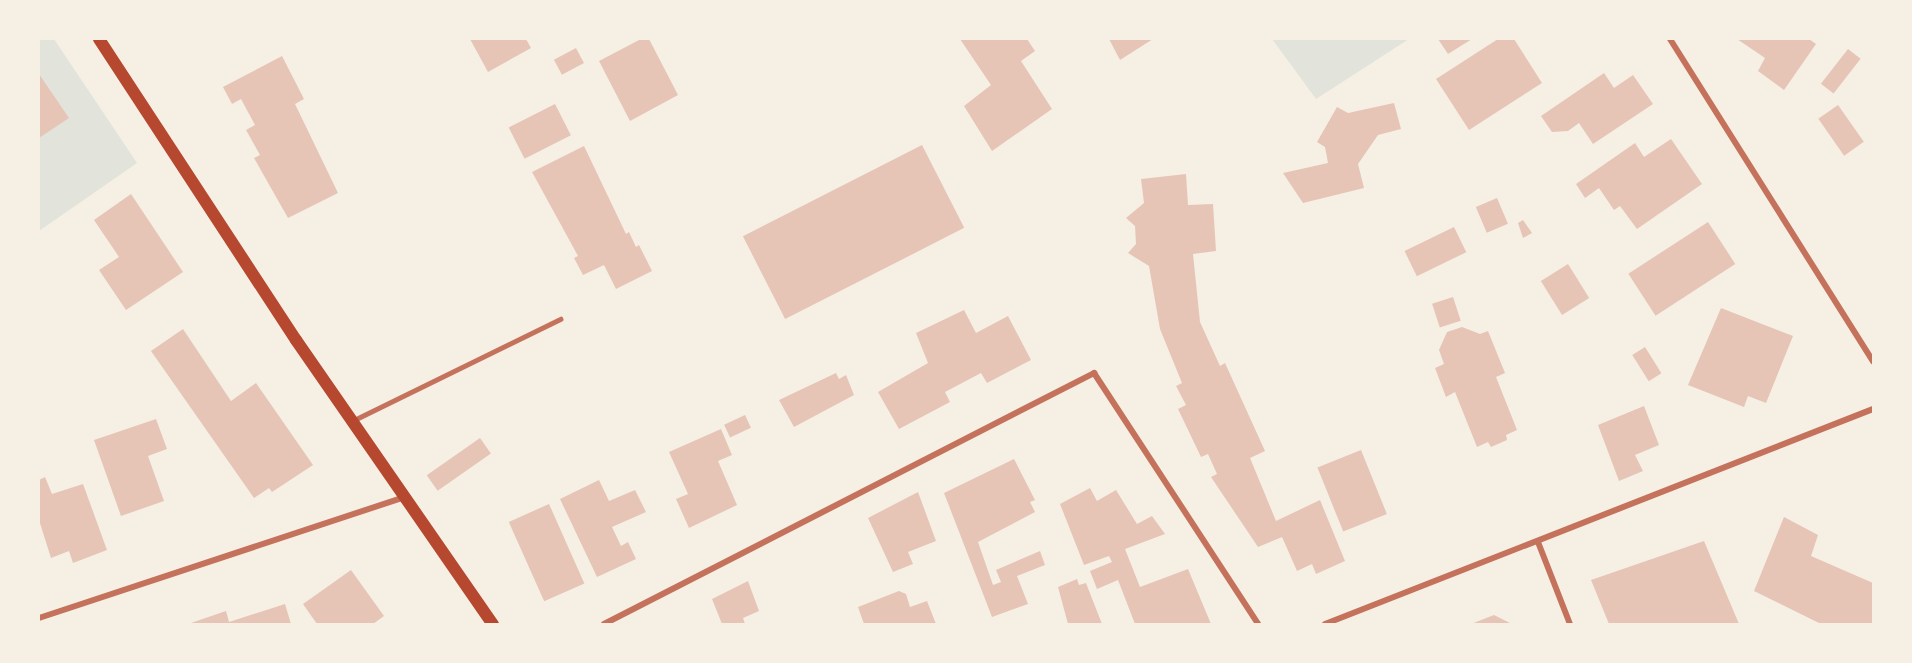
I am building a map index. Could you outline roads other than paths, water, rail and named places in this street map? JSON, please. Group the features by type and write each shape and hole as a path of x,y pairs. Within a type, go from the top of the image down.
{"main road":[{"path":"99,39 352,421 493,624"}],"street":[{"path":"1670,39 1873,360"},
{"path":"604,624 1094,373 1258,624"},
{"path":"1325,624 1873,410"},
{"path":"39,618 404,497"},
{"path":"1538,542 1570,624"}],"lane":[{"path":"352,421 560,319"}]}
